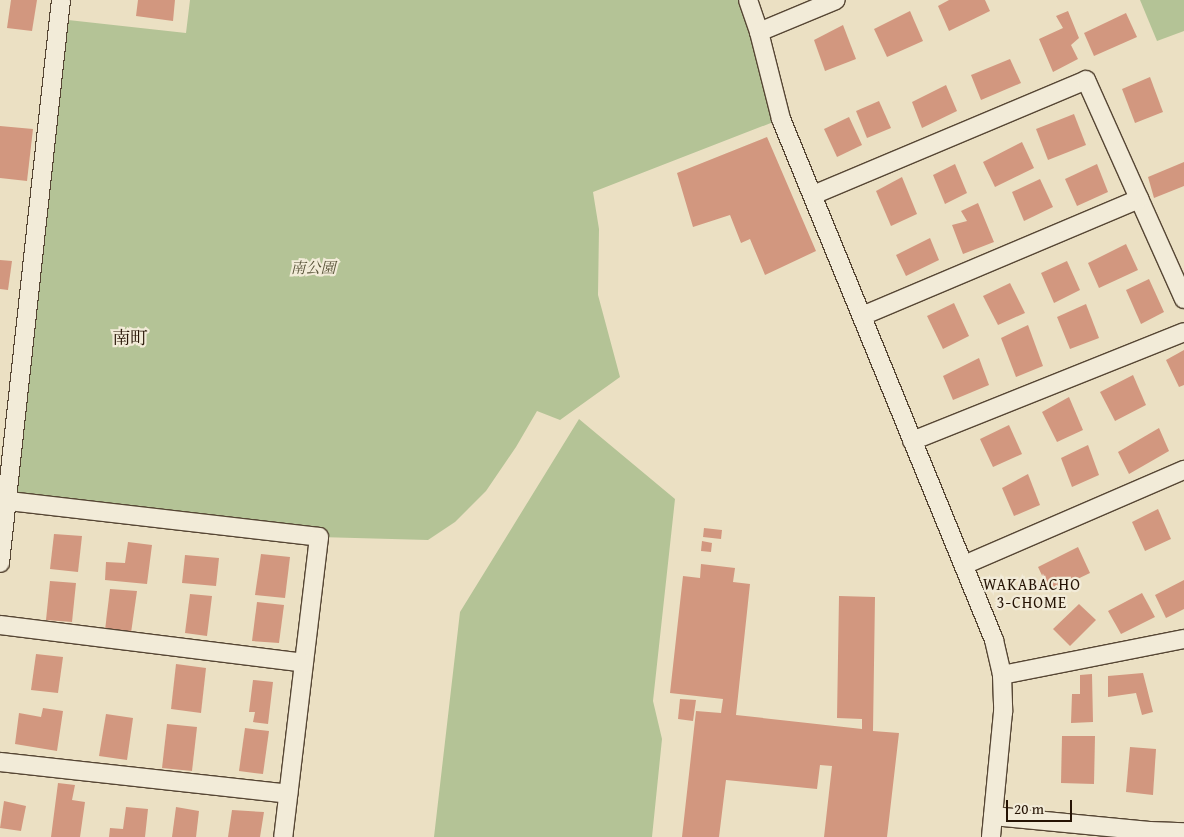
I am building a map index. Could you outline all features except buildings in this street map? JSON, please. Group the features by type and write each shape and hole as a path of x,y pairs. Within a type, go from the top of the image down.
{"street":[{"path":"0,563 3,500 61,0"},
{"path":"748,0 759,32 781,119 994,640 1002,675 1003,712 991,837"},
{"path":"759,32 836,0"},
{"path":"813,195 1086,80 1184,300"},
{"path":"862,316 1140,199"},
{"path":"912,440 1184,332"},
{"path":"964,565 1184,470"},
{"path":"3,500 320,537 283,837"},
{"path":"0,625 304,663"},
{"path":"1002,675 1184,639"},
{"path":"0,762 288,794"},
{"path":"993,816 1149,831 1184,832"}],"green space":[{"name":"南公園","path":"190,0 748,0 781,119 593,192 599,229 598,295 620,377 560,420 537,411 516,447 486,491 455,522 428,540 319,537 6,500 59,19 186,33"},
{"path":"1140,0 1184,0 1184,31 1157,41"},
{"path":"579,419 675,499 653,701 662,739 652,837 434,837 460,612"}],"district":[{"name":"南町","path":"130,338"},
{"name":"WAKABACHO 3-CHOME","path":"1032,593"}]}
